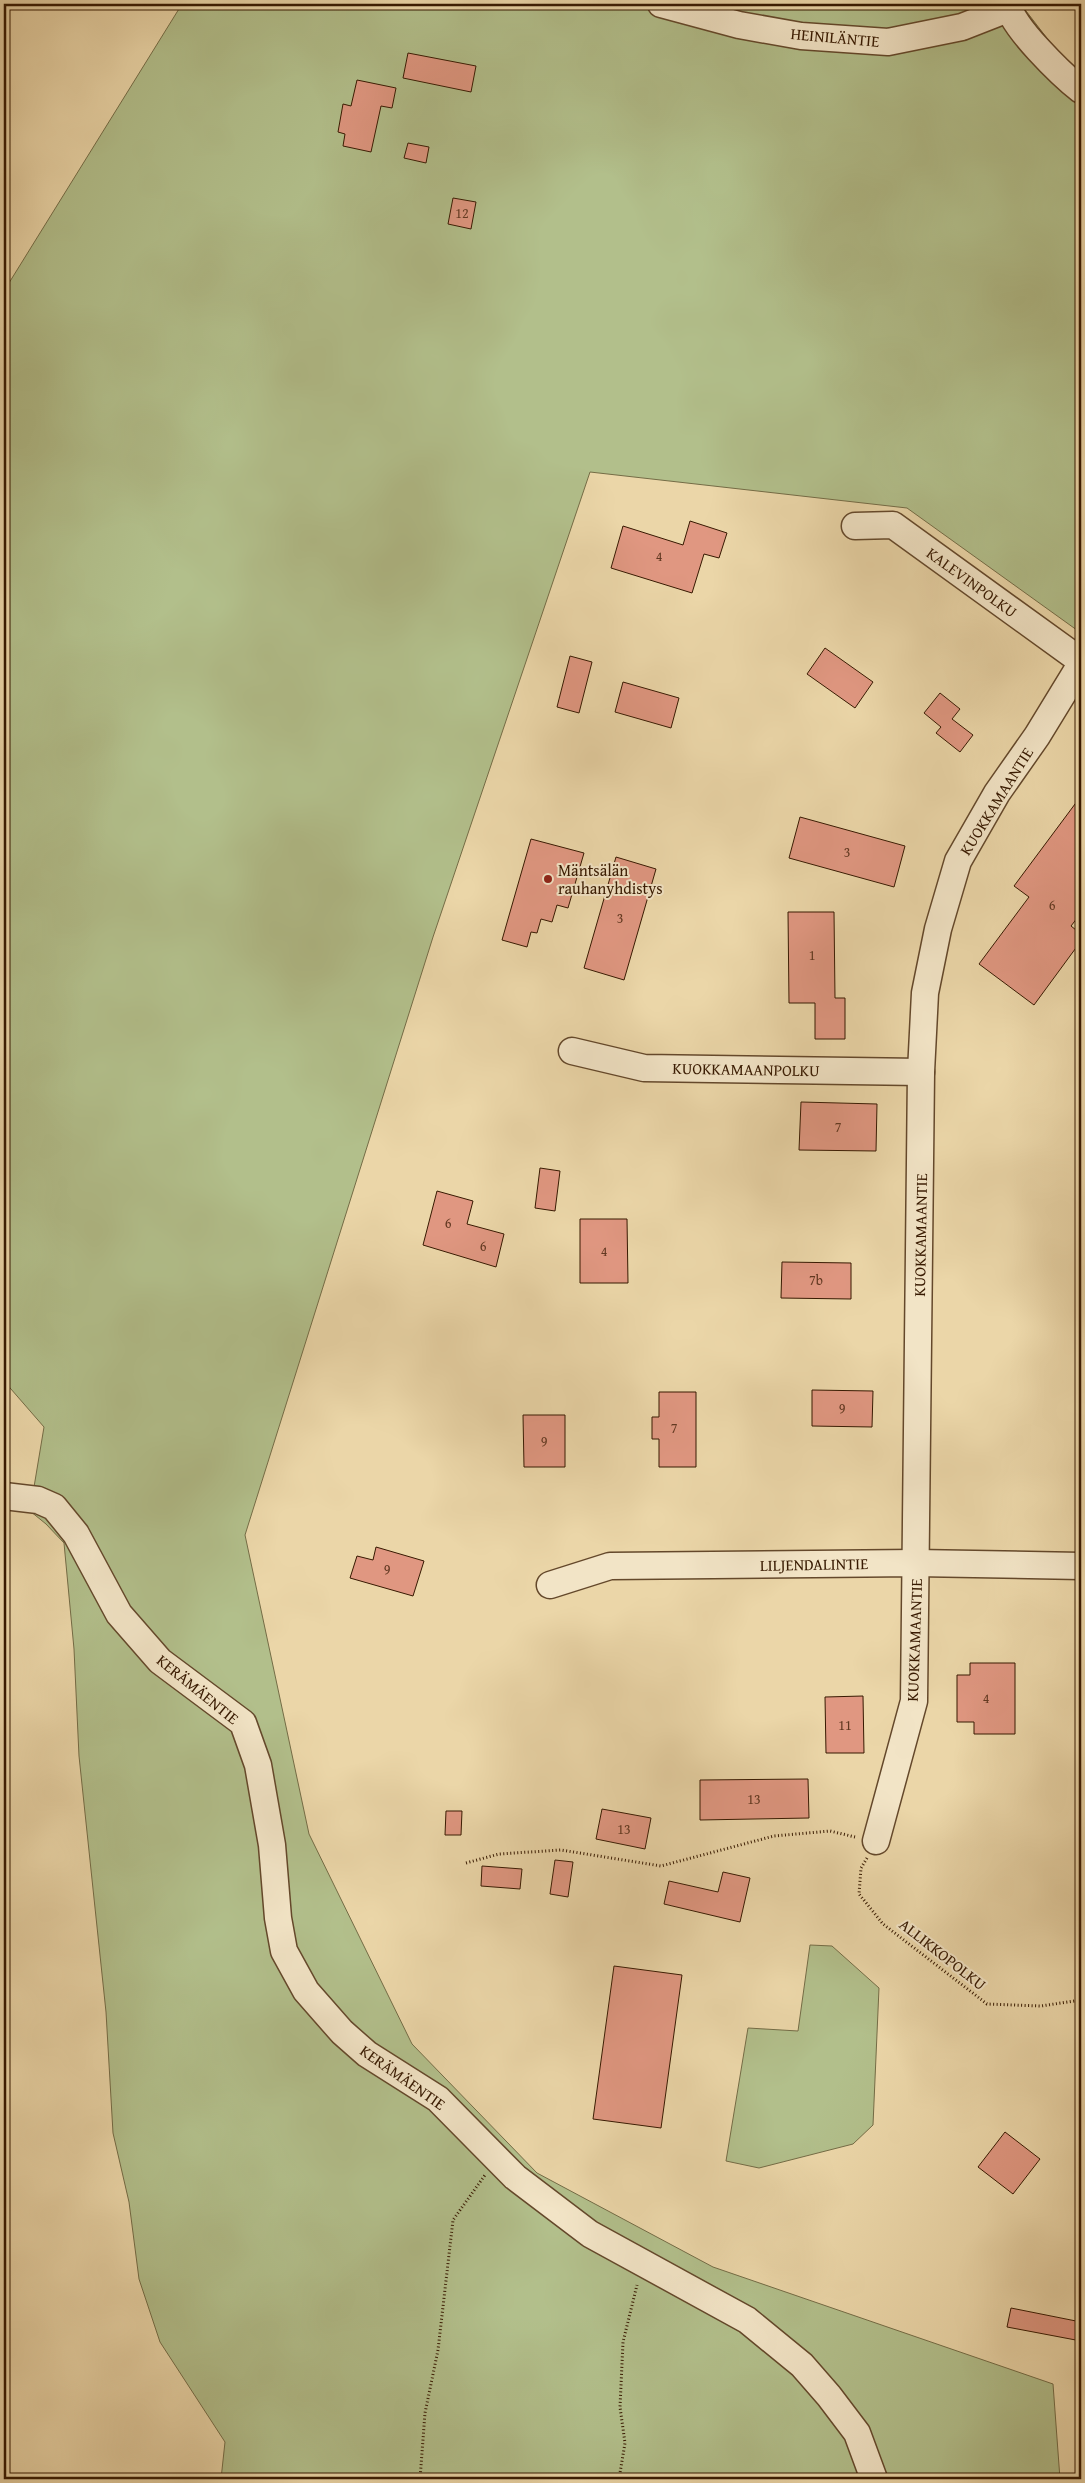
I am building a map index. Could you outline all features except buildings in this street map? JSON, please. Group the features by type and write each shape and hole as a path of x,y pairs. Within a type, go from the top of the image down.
{"street":[{"name":"HEINILÄNTIE","path":"660,4 739,25 801,36 888,42 962,27 1008,6"},
{"path":"1008,6 1057,71 1081,90"},
{"name":"KALEVINPOLKU","path":"856,526 893,525 1081,662"},
{"name":"KUOKKAMAANTIE","path":"876,1841 914,1701 921,1072 925,993 938,929 958,861 997,792 1037,736 1081,662"},
{"name":"KUOKKAMAANPOLKU","path":"572,1051 644,1068 921,1072"},
{"name":"KERÄMÄENTIE","path":"4,1496 38,1500 54,1507 76,1534 119,1614 160,1661 242,1723 258,1765 272,1845 278,1918 284,1951 306,1991 342,2032 367,2054 438,2099 515,2177 590,2234 747,2320 802,2365 857,2433 874,2479"},
{"name":"LILJENDALINTIE","path":"550,1585 610,1566 916,1563 1081,1566"}],"path":[{"path":"466,1863 499,1854 561,1850 661,1866 774,1836 830,1831 876,1841"},
{"name":"ALLIKKOPOLKU","path":"876,1841 861,1868 860,1894 883,1924 890,1930 988,2004 1041,2006 1081,2000"},
{"path":"420,2479 426,2413 447,2290 453,2220 498,2160"},
{"path":"619,2479 626,2443 620,2407 623,2342 642,2263"}],"green space":[{"path":"182,4 1023,4 1023,7 1066,63 1081,74 1081,633 907,508 590,472 433,937 245,1535 309,1834 412,2044 537,2173 713,2267 1053,2384 1060,2479 221,2479 225,2442 160,2342 139,2279 129,2202 113,2133 106,2012 79,1756 74,1649 64,1543 30,1511 44,1427 4,1381 4,291"},
{"path":"810,1945 832,1946 879,1988 873,2125 853,2144 759,2168 726,2161 748,2028 798,2031"}],"place":[{"name":"Mäntsälän rauhanyhdistys","path":"548,879"}]}
